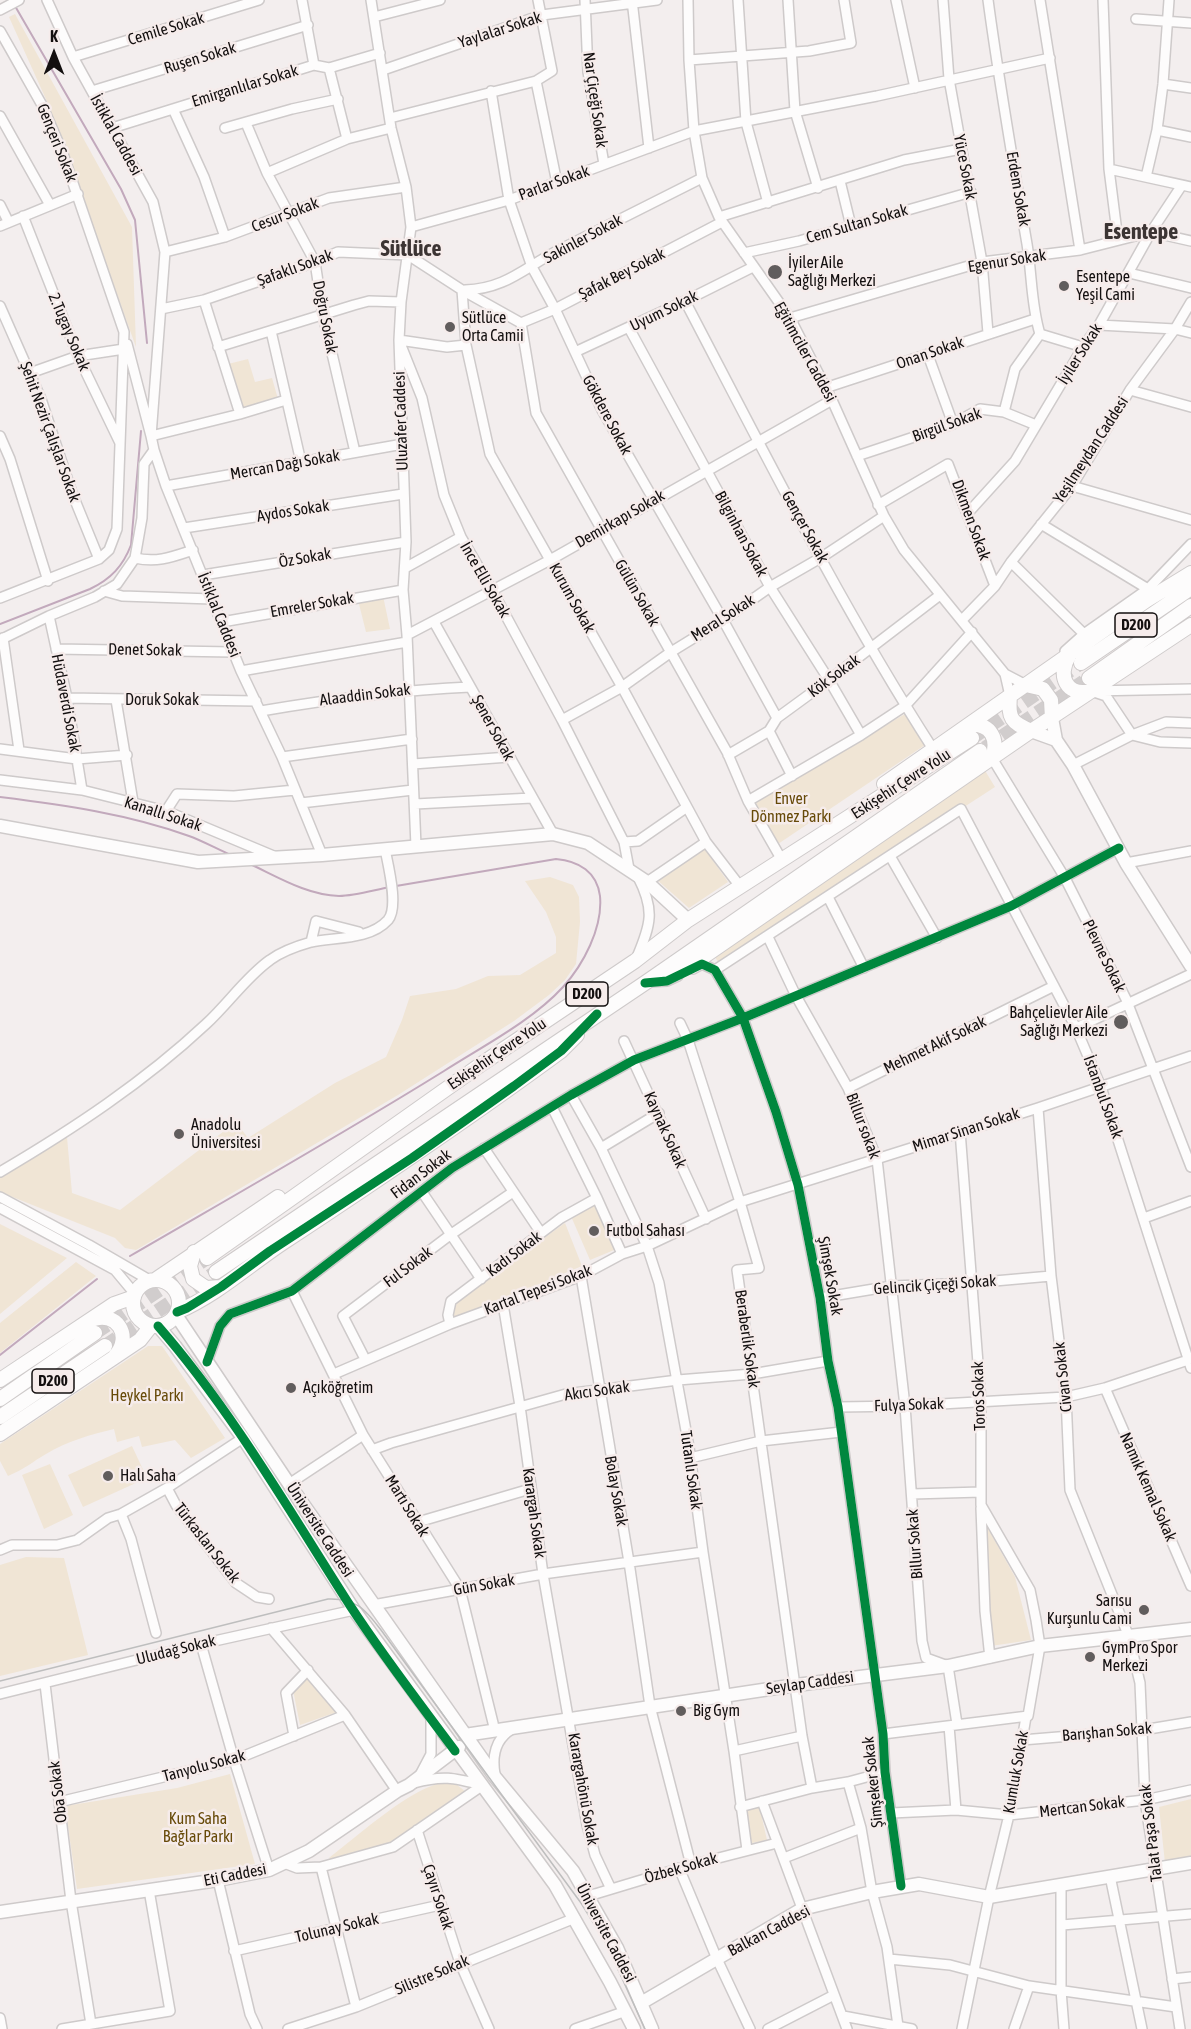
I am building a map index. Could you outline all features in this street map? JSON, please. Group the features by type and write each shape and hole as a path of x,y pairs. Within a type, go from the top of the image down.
{"highway":[{"path":"1188,630 1090,684 1081,692 1066,683 1063,668 1147,600 1191,573"},
{"name":"D200","path":"1075,659 1191,588"},
{"name":"D200","path":"1090,684 1191,606"},
{"path":"971,731 1010,696 1075,659"},
{"path":"1010,696 1009,712 1015,724 1031,731 1052,718 1090,684"},
{"path":"1026,685 1043,690 1051,700 1052,718"},
{"path":"688,920 739,885 745,878 933,749 985,727 993,734 996,743 986,754"},
{"name":"Eskişehir Çevre Yolu","path":"153,1281 200,1256 635,961 688,920 971,731"},
{"name":"Eskişehir Çevre Yolu","path":"216,1272 645,983 693,964 986,754 1031,731"},
{"path":"0,1434 110,1352 140,1340 155,1326 171,1321 177,1313 221,1287 270,1251 412,1158 561,1052 597,1014"},
{"path":"200,1256 190,1266 193,1279 206,1287 221,1287"},
{"path":"0,1380 92,1327 114,1304 134,1296 141,1286 153,1281 167,1283 172,1287 178,1299 177,1313"},
{"path":"134,1296 135,1312 144,1323 155,1326"},
{"path":"92,1327 98,1317 108,1318 122,1331 121,1350 110,1352"},
{"name":"D200","path":"0,1399 92,1327"},
{"name":"D200","path":"0,1417 110,1352"}],"main road":[{"path":"1052,718 1056,740 1073,765 1126,863 1191,966"},
{"path":"1031,731 1056,740"},
{"path":"0,826 198,862 278,857"},
{"path":"322,855 553,834 588,843 647,882 688,920"},
{"name":"Kanallı Sokak","path":"278,857 322,855"},
{"name":"Üniversite Caddesi","path":"177,1313 289,1484 465,1735 495,1777 573,1871 617,1948 652,2029"},
{"name":"Üniversite Caddesi","path":"155,1326 175,1346 243,1438 354,1610 555,1885 634,2029"},
{"name":"Seylap Caddesi","path":"465,1735 725,1695 948,1666 1040,1647 1191,1629"},
{"name":"Eti Caddesi","path":"0,1912 218,1880 269,1870 309,1851 409,1785 455,1751 465,1735"},
{"name":"Balkan Caddesi","path":"641,2003 802,1910 872,1892 919,1884 989,1898 1191,1863"}],"street":[{"path":"2,9 19,0"},
{"name":"İstiklal Caddesi","path":"47,0 73,57 153,202 165,252 151,436 154,450 166,486 204,575 233,652 282,757 322,855"},
{"name":"Cemile Sokak","path":"73,57 259,0"},
{"path":"302,0 314,65"},
{"name":"Uluzafer Caddesi","path":"371,0 391,128 406,188 411,227 401,302 399,340 406,542 403,590 416,846"},
{"path":"390,118 536,81 552,70 538,0"},
{"name":"Yaylalar Sokak","path":"383,70 542,15 586,5 657,0"},
{"name":"Eğitimciler Caddesi","path":"688,0 694,131 702,177 721,220 790,318 831,400 878,505 904,550 1005,674 1026,685"},
{"path":"738,0 746,122 768,203"},
{"path":"788,0 795,111 818,188"},
{"path":"689,60 809,51 851,44 844,0"},
{"path":"896,0 915,88"},
{"name":"Yüce Sokak","path":"943,0 949,79 982,262 988,333"},
{"name":"Erdem Sokak","path":"988,0 1030,257 1035,319 1040,334"},
{"path":"1040,0 1080,250"},
{"path":"1103,0 1109,169 1118,240"},
{"path":"1146,177 1157,130 1163,84 1169,0"},
{"path":"374,17 434,1"},
{"path":"632,2 649,148"},
{"name":"Nar Çiçeği Sokak","path":"586,5 588,72 604,164"},
{"path":"1136,19 1191,23"},
{"name":"Ruşen Sokak","path":"92,91 308,25"},
{"name":"Gençeri Sokak","path":"0,31 42,105 78,194 124,332"},
{"name":"Emirganlılar Sokak","path":"112,128 314,65 329,68 380,53"},
{"name":"Parlar Sokak","path":"411,227 509,200 694,131 998,71 1050,58"},
{"path":"329,68 347,139"},
{"path":"536,81 557,183"},
{"path":"1163,84 1191,87"},
{"name":"Gökdere Sokak","path":"491,91 509,200 532,267 555,309 602,410 777,718"},
{"path":"225,128 338,99"},
{"path":"173,109 204,177 225,237"},
{"name":"Gençeri Sokak","path":"0,116 50,205"},
{"name":"Doğru Sokak","path":"246,123 267,173 315,262 323,315 355,452"},
{"path":"267,173 347,139 391,128"},
{"path":"1157,130 1191,137"},
{"name":"Şafak Bey Sokak","path":"520,323 555,309 721,220 904,160 961,149"},
{"path":"1109,169 1186,186"},
{"name":"Sakinler Sokak","path":"462,290 479,290 513,279 552,254 702,177"},
{"path":"840,181 851,226"},
{"name":"İyiler Sokak","path":"967,514 1016,461 1083,347 1130,273 1150,232 1186,186"},
{"name":"Cesur Sokak","path":"165,252 225,237 329,198 406,188"},
{"name":"Cem Sultan Sokak","path":"744,253 799,241 970,192"},
{"path":"0,205 4,224 78,194"},
{"name":"2.Tugay Sokak","path":"23,216 78,356 121,445"},
{"name":"Egenur Sokak","path":"790,318 982,262 1080,250 1150,232 1191,241"},
{"name":"Şafaklı Sokak","path":"161,309 204,300 338,252 408,255"},
{"path":"408,255 462,290 520,323"},
{"name":"Uyum Sokak","path":"575,352 753,267"},
{"path":"1130,273 1191,288"},
{"name":"Kurum Sokak","path":"462,290 466,345 490,454 622,687 706,842 739,885"},
{"path":"204,300 240,414"},
{"name":"Gençer Sokak","path":"685,301 872,648 933,749"},
{"path":"218,347 369,302 401,302"},
{"name":"Yeşilmeydan Caddesi","path":"962,620 995,586 1011,562 1072,486 1130,390 1175,329 1191,302"},
{"name":"Şehit Nezir Çalışlar Sokak","path":"0,306 41,399 72,494 99,559"},
{"name":"Onan Sokak","path":"825,388 1035,319"},
{"name":"Gülün Sokak","path":"520,323 536,413 728,755 748,801 779,855"},
{"path":"1099,325 1175,329 1191,333"},
{"name":"Bilginhan Sokak","path":"629,328 770,587 861,735"},
{"path":"271,331 301,462"},
{"path":"0,598 99,559 109,550 117,529 124,332"},
{"path":"124,332 151,436 286,400"},
{"path":"1004,412 1015,369 1040,334 1083,347"},
{"path":"399,340 447,347 466,345"},
{"name":"İnce Elli Sokak","path":"399,340 422,398 444,495 461,537 562,720 624,842 633,872 645,891 650,912 649,930 635,961"},
{"path":"30,373 78,356 124,349"},
{"path":"928,355 953,424"},
{"path":"1130,390 1191,407"},
{"name":"Demirkapı Sokak","path":"241,671 407,638 550,560 831,400"},
{"name":"Birgül Sokak","path":"857,456 953,424 980,409 1004,412 1036,425"},
{"path":"0,436 10,459 48,581"},
{"name":"Mercan Dağı Sokak","path":"166,486 403,444"},
{"path":"19,750 1,639 117,584 135,558 142,518 144,464 154,450"},
{"name":"Dikmen Sokak","path":"878,505 948,464 995,586"},
{"path":"1072,486 1191,520"},
{"name":"Aydos Sokak","path":"184,528 403,494"},
{"name":"Meral Sokak","path":"562,720 622,687 770,587 822,557 884,516"},
{"path":"1041,524 1148,589"},
{"path":"405,568 461,537"},
{"name":"Öz Sokak","path":"204,575 406,542"},
{"path":"1026,685 1084,634 1148,589 1191,544"},
{"path":"135,558 150,561 169,558 193,550"},
{"path":"1011,562 1084,634"},
{"name":"Emreler Sokak","path":"222,622 403,590"},
{"path":"104,591 122,596 212,599"},
{"name":"Kök Sokak","path":"728,755 769,731 777,718 940,596"},
{"name":"Hüdaverdi Sokak","path":"49,616 67,698 82,790"},
{"name":"Şener Sokak","path":"434,622 553,834"},
{"path":"748,801 861,735 905,706 972,632"},
{"name":"Denet Sokak","path":"56,649 233,652"},
{"name":"Eğitimciler Caddesi","path":"1005,674 1010,696"},
{"path":"1090,684 1191,689"},
{"path":"1090,684 1106,696 1132,735 1160,742 1191,743"},
{"name":"Alaaddin Sokak","path":"261,711 331,699 408,690 470,687"},
{"name":"Doruk Sokak","path":"67,698 256,701"},
{"path":"116,700 127,755 133,802"},
{"path":"1073,765 1132,735 1167,722 1191,723"},
{"path":"769,731 792,776"},
{"path":"282,757 412,739"},
{"path":"0,749 77,759 127,755"},
{"name":"Plevne Sokak","path":"986,754 1065,878 1127,1003 1154,1067 1191,1167"},
{"path":"413,764 509,757"},
{"name":"Kanallı Sokak","path":"0,780 82,790 166,811 278,857"},
{"path":"166,811 177,794 234,796 295,790"},
{"path":"301,803 413,790"},
{"path":"415,804 532,798"},
{"path":"624,842 638,841 687,807"},
{"name":"İstanbul Sokak","path":"890,856 961,809 1076,1028 1101,1087 1190,1363"},
{"path":"647,882 706,842"},
{"name":"Fidan Sokak","path":"207,1362 220,1326 230,1314 292,1290 484,1148 571,1095 634,1060 743,1018 1011,906 1119,848"},
{"path":"0,1172 136,1085 207,1024 270,960 288,950 311,942 375,930 389,919 393,900 385,849"},
{"path":"1126,863 1191,851"},
{"path":"645,983 667,981 702,964 715,970 890,856 937,938"},
{"path":"828,897 864,968"},
{"path":"311,942 316,921 364,933"},
{"name":"Billur sokak","path":"768,937 796,996 848,1088 877,1159 905,1406"},
{"name":"Şimşek Sokak","path":"715,970 743,1018 776,1112 798,1185 838,1407 874,1675"},
{"path":"1076,1028 1191,974"},
{"name":"Mehmet Akif Sokak","path":"848,1088 1054,986"},
{"name":"Beraberlik Sokak","path":"680,1023 688,1040 759,1268 737,1270 802,1736 812,1788"},
{"name":"Kaynak Sokak","path":"624,1041 706,1219"},
{"name":"Mimar Sinan Sokak","path":"740,1202 1038,1108 1191,1056"},
{"name":"Tutanlı Sokak","path":"571,1095 601,1148 647,1246 659,1283 678,1380 747,1850"},
{"path":"552,1107 622,1254"},
{"name":"Civan Sokak","path":"1038,1108 1051,1276 1066,1397 1070,1490 1129,1637"},
{"path":"601,1148 658,1113"},
{"name":"Toros Sokak","path":"960,1131 981,1402 981,1505 1030,1590 1040,1647"},
{"path":"484,1148 541,1233"},
{"path":"422,1192 481,1279"},
{"name":"Ful Sokak","path":"365,1359 343,1316 450,1235 513,1192"},
{"path":"0,1197 153,1281"},
{"name":"Kadı Sokak","path":"450,1324 448,1315 451,1301 561,1218 597,1198"},
{"path":"1144,1218 1191,1201"},
{"name":"Kartal Tepesi Sokak","path":"334,1374 450,1324 581,1276 622,1254 647,1246 740,1202"},
{"path":"0,1208 115,1270 134,1296"},
{"name":"Bolay Sokak","path":"581,1276 598,1390 629,1562 650,1706 691,1865"},
{"name":"Gelincik Çiçeği Sokak","path":"820,1298 892,1286 972,1283 1051,1276"},
{"name":"Martı Sokak","path":"292,1290 363,1435 460,1589 495,1731"},
{"name":"Karargah Sokak","path":"503,1304 520,1406 543,1574 570,1720"},
{"name":"Akıcı Sokak","path":"372,1450 566,1394 678,1380 752,1374 828,1361"},
{"name":"Fulya Sokak","path":"838,1407 905,1406 1066,1397 1190,1363"},
{"name":"Namık Kemal Sokak","path":"1105,1388 1191,1586"},
{"name":"Billur Sokak","path":"905,1406 922,1641 926,1658 948,1666"},
{"path":"690,1458 761,1441 841,1432"},
{"path":"289,1484 363,1435"},
{"name":"Türkaslan Sokak","path":"243,1438 167,1488 176,1505 236,1583 257,1597 269,1599"},
{"path":"0,1540 12,1545 57,1545 77,1540 108,1518 121,1514 167,1488"},
{"path":"418,1522 530,1489"},
{"path":"912,1494 981,1492"},
{"path":"981,1505 990,1658"},
{"path":"121,1514 131,1539 156,1633"},
{"path":"0,1550 12,1545"},
{"name":"Gün Sokak","path":"373,1605 543,1574 703,1552"},
{"name":"Uludağ Sokak","path":"0,1694 201,1644 354,1610"},
{"path":"271,1628 345,1715 397,1791"},
{"name":"Talat Paşa Sokak","path":"1129,1637 1140,1683 1145,1800 1179,2029"},
{"path":"201,1644 234,1760 269,1870"},
{"name":"Kumluk Sokak","path":"962,2029 1009,1815 1040,1647"},
{"path":"948,1666 956,1810"},
{"path":"294,1736 286,1693 308,1670"},
{"name":"Şimşeker Sokak","path":"874,1675 901,1886"},
{"name":"Oba Sokak","path":"45,1684 71,1901 91,2024"},
{"name":"Tanyolu Sokak","path":"59,1802 234,1760 345,1715"},
{"path":"883,1734 1028,1716"},
{"path":"409,1785 424,1769 431,1754 431,1718"},
{"name":"Karargahönü Sokak","path":"570,1720 587,1825 595,1855 611,1889"},
{"name":"Barışhan Sokak","path":"1022,1740 1143,1730 1191,1722"},
{"path":"495,1777 493,1761 499,1741 514,1728"},
{"path":"734,1751 802,1736"},
{"path":"740,1807 885,1772"},
{"path":"409,1785 437,1777 450,1777 483,1785"},
{"path":"848,1782 861,1828 872,1892 889,1959 898,2026"},
{"path":"284,1863 297,1868 321,1868 393,1847 483,1785"},
{"name":"Mertcan Sokak","path":"891,1813 956,1810 1009,1815 1145,1800 1191,1790"},
{"path":"762,1801 847,2029"},
{"path":"784,1858 861,1828"},
{"name":"Çayır Sokak","path":"417,1830 460,1963 489,2029"},
{"name":"Özbek Sokak","path":"586,1895 777,1843"},
{"path":"321,1868 356,2007"},
{"path":"680,1868 717,1959 750,2029"},
{"path":"1110,1876 1142,2029"},
{"path":"218,1880 250,2014 257,2029"},
{"path":"1061,1884 1060,1990 1064,2029"},
{"path":"62,2029 170,2011 149,1890"},
{"name":"Tolunay Sokak","path":"234,1951 440,1905"},
{"path":"1062,1925 1120,1922 1191,1914"},
{"name":"Silistre Sokak","path":"288,2029 356,2007 575,1918"},
{"path":"889,1959 950,1965 1029,1986 1176,2007"},
{"path":"1172,1979 1191,1977"},
{"path":"1014,2029 1029,1986"},
{"path":"768,2029 834,1995"},
{"path":"578,2028 626,2011"},
{"path":"843,2016 912,2029"},
{"path":"0,2018 2,2029"},
{"path":"1179,2029 1191,2027"}],"green space":[{"path":"15,14 132,227 136,347 49,106 9,17"},
{"path":"248,359 255,382 272,378 278,399 242,409 228,364"},
{"path":"383,596 390,629 366,632 358,600"},
{"name":"Enver Dönmez Parkı","path":"905,714 925,745 778,844 756,803 777,788"},
{"path":"984,769 995,787 720,965 713,954"},
{"path":"702,845 728,882 689,908 656,879"},
{"path":"550,877 573,885 579,897 580,922 576,964 565,980 549,995 514,1021 398,1095 136,1250 125,1248 115,1238 0,1192 0,1177 67,1137 72,1193 120,1210 236,1122 248,1138 335,1083 386,1057 410,996 456,989 488,976 520,975 556,953 556,937 546,912 525,881"},
{"name":"Futbol Sahası","path":"597,1201 619,1248 590,1260 570,1214"},
{"path":"565,1223 582,1266 454,1320 453,1311 459,1299"},
{"path":"0,1224 67,1258 0,1314"},
{"path":"76,1262 96,1276 0,1353 0,1323"},
{"name":"Heykel Parkı","path":"148,1346 162,1346 225,1438 191,1458 175,1440 142,1447 139,1436 117,1442 114,1429 62,1445 8,1476 0,1461 0,1444"},
{"name":"Halı Saha","path":"132,1446 147,1478 83,1507 68,1475"},
{"path":"50,1464 73,1515 44,1529 22,1475"},
{"path":"985,1523 1015,1577 1031,1640 991,1646"},
{"path":"26,1557 64,1558 88,1655 0,1676 0,1565"},
{"path":"308,1679 337,1712 300,1725 293,1690"},
{"name":"Kum Saha Bağlar Parkı","path":"230,1774 255,1864 77,1889 65,1806 177,1788"},
{"path":"447,1782 456,1784 466,1792 386,1847 334,1861 329,1858 402,1802 433,1785"},
{"path":"1191,1799 1191,1859 1165,1863 1159,1807"},
{"path":"759,1805 767,1840 752,1843 743,1809"}],"waterway":[{"path":"15,6 121,189 135,220 147,343"},
{"path":"0,624 90,589 104,581 120,566 131,545 141,431"},
{"path":"0,797 72,807 143,822 200,840 231,855"},
{"path":"130,1256 288,1165 491,1042 537,1011 563,987 578,968 595,933 600,908 598,888 591,874 579,865 556,859 396,886"},
{"path":"250,864 293,884 327,895 351,895 390,887"},
{"path":"0,1355 97,1279"}],"tunnel":[{"path":"972,738 1081,663"},
{"path":"985,748 1089,678"},
{"path":"95,1333 207,1258"},
{"path":"105,1346 216,1272"}],"tram line":[{"path":"0,1681 328,1599 346,1600 359,1606 381,1630 581,1903 606,1943 645,2029"}],"cycle path":[{"path":"207,1362 220,1326 230,1314 292,1291 452,1168 571,1095 634,1060 743,1018 1011,906 1119,848"},
{"path":"645,983 667,981 702,964 715,970 743,1018 776,1112 798,1185 838,1407 883,1734 885,1772 901,1886"},
{"path":"177,1312 221,1287 270,1251 412,1158 514,1086 561,1051 597,1014"},
{"path":"158,1326 236,1428 363,1625 455,1751"}],"place":[{"name":"İyiler Aile Sağlığı Merkezi","path":"775,272"},
{"name":"Esentepe Yeşil Cami","path":"1064,286"},
{"name":"Sütlüce Orta Camii","path":"450,327"},
{"name":"Bahçelievler Aile Sağlığı Merkezi","path":"1121,1022"},
{"name":"Anadolu Üniversitesi","path":"179,1134"},
{"name":"Futbol Sahası","path":"594,1231"},
{"name":"Açıköğretim","path":"291,1388"},
{"name":"Halı Saha","path":"108,1476"},
{"name":"Sarısu Kurşunlu Cami","path":"1144,1610"},
{"name":"GymPro Spor Merkezi","path":"1090,1657"},
{"name":"Big Gym","path":"681,1711"}],"district":[{"name":"Esentepe","path":"1141,232"},
{"name":"Sütlüce","path":"411,249"}]}
